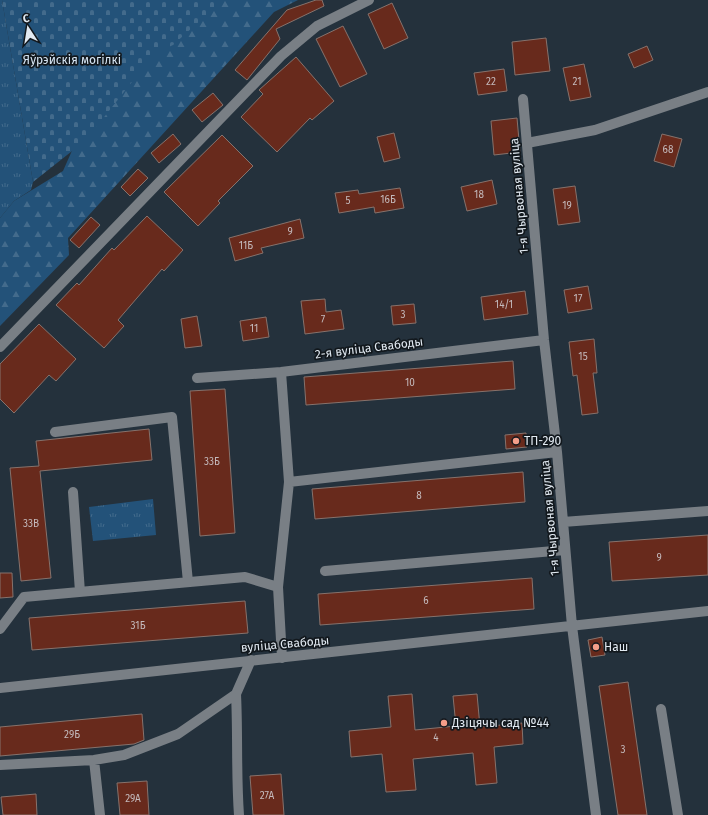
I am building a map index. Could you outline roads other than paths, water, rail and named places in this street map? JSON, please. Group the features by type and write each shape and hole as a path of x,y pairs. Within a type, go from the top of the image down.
{"street":[{"path":"0,348 281,56 317,26 369,0"},
{"path":"527,143 595,130 708,92"},
{"name":"1-я Чырвоная вуліца","path":"523,99 544,340 557,452 572,626 596,815"},
{"name":"2-я вуліца Свабоды","path":"197,378 281,372 544,340"},
{"path":"281,372 289,482 278,587 282,658"},
{"path":"55,432 172,417 188,582"},
{"path":"289,482 557,452"},
{"path":"73,492 80,592"},
{"path":"563,522 708,511"},
{"path":"324,572 565,550"},
{"path":"0,629 24,597 245,577 278,587"},
{"name":"вуліца Свабоды","path":"0,688 708,611"},
{"path":"239,815 236,768 238,719 236,694 251,660"},
{"path":"0,765 94,760 124,755 178,734 236,694"},
{"path":"661,709 678,815"},
{"path":"94,760 100,815"}],"place":[{"name":"ТП-290","path":"516,441"},
{"name":"Наш","path":"596,647"},
{"name":"Дзіцячы сад №44","path":"444,723"}],"park label":[{"name":"Яўрэйскія могілкі","path":"72,60"}]}
